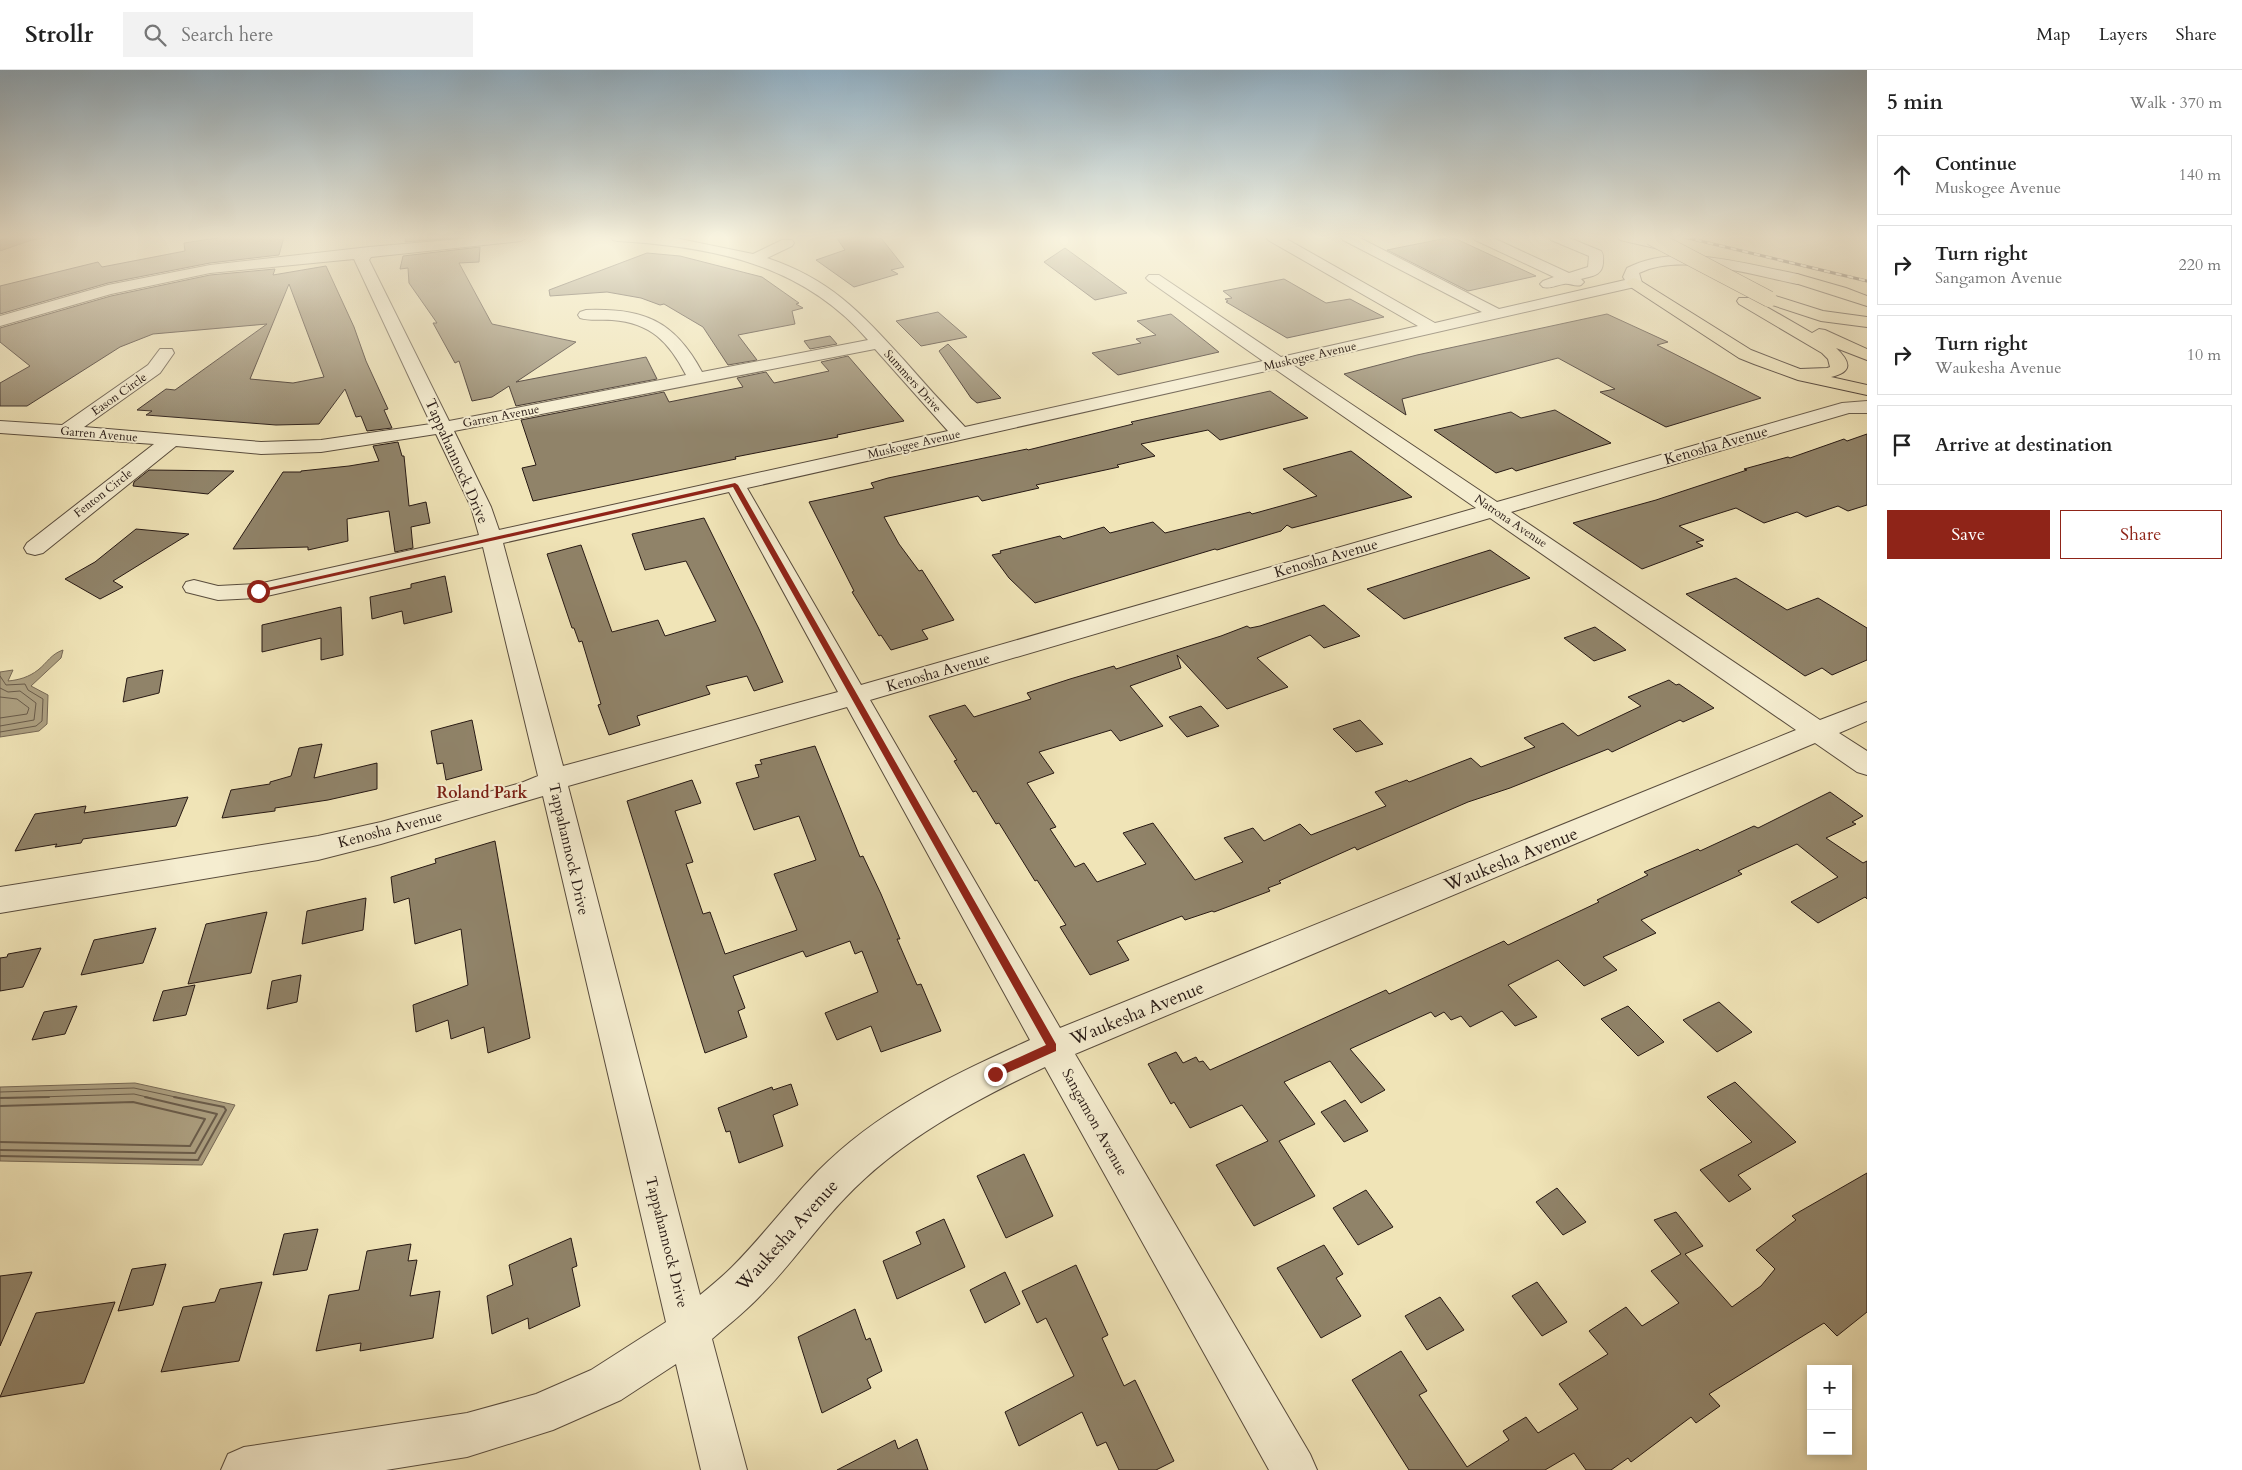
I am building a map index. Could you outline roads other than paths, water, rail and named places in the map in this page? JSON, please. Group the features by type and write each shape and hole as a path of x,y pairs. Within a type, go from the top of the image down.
{"highway":[{"path":"1677,302 1745,354 1810,379 1867,390"},
{"path":"1747,302 1828,349 1836,357 1839,364 1838,370 1828,373 1802,373 1779,368"},
{"path":"1748,302 1867,355"},
{"path":"1776,302 1867,345"},
{"path":"1779,302 1821,316 1867,322"}],"street":[{"path":"0,321 65,302"},
{"name":"Tappahannock Drive","path":"382,302 481,507 492,539 724,1470"},
{"name":"Summers Drive","path":"838,302 851,312 962,434"},
{"name":"Natrona Avenue","path":"1190,302 1867,765"},
{"path":"1387,302 1434,329"},
{"path":"1476,302 1495,306"},
{"name":"Muskogee Avenue","path":"194,587 218,593 258,591 1434,329 1495,306 1520,302"},
{"path":"586,315 625,316 648,323 677,344 696,378"},
{"name":"Garren Avenue","path":"0,428 66,430 261,448 348,444 879,343"},
{"name":"Eason Circle","path":"66,430 154,369 166,353"},
{"name":"Kenosha Avenue","path":"0,900 318,848 381,833 528,791 553,780 854,696 1848,407 1867,407"},
{"name":"Fenton Circle","path":"35,548 172,440"},
{"name":"Sangamon Avenue","path":"735,485 1294,1470"},
{"name":"Waukesha Avenue","path":"244,1470 300,1465 467,1435 538,1415 606,1385 690,1331 746,1282 832,1184 871,1149 932,1106 1053,1047 1867,711"}],"water":[{"path":"63,650 61,658 31,686 48,695 47,724 39,731 0,737 0,672 13,670 8,681 24,678 35,672 52,656"},
{"path":"135,1083 235,1105 202,1165 0,1161 0,1087"}],"district":[{"name":"Roland Park","path":"482,792"}]}
